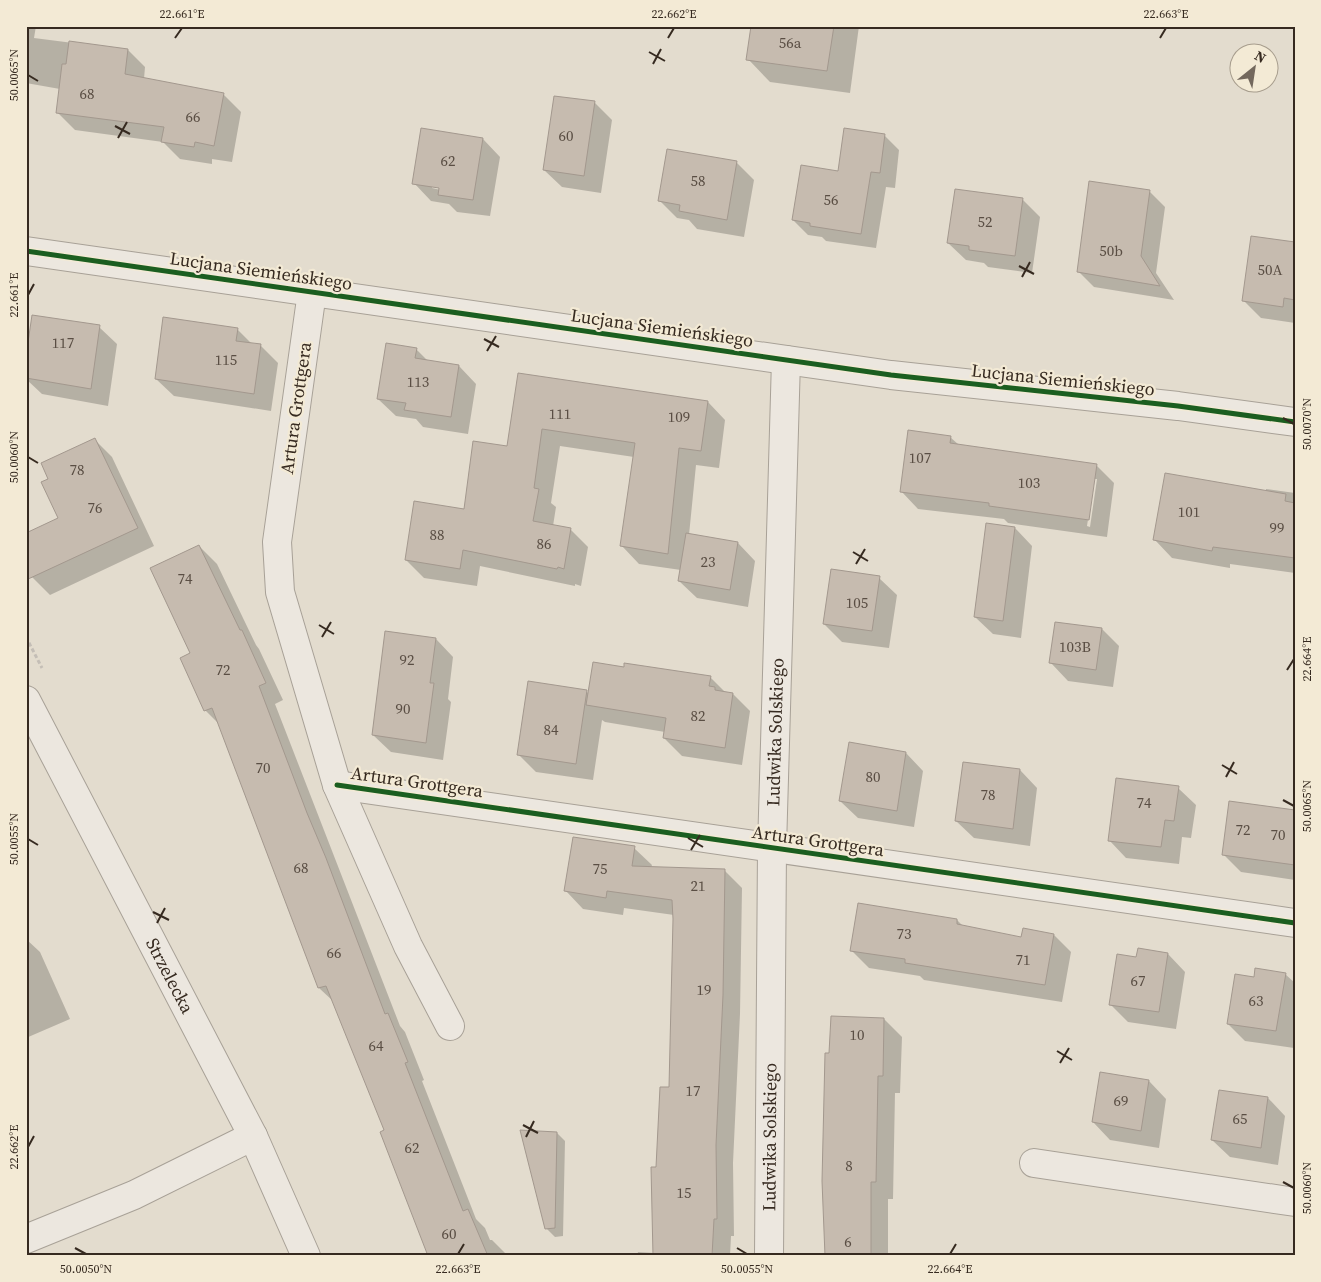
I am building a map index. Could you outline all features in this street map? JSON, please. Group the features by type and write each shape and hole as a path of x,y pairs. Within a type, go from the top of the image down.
{"street":[{"name":"Lucjana Siemieńskiego","path":"26,251 891,375 1178,406 1295,422"},
{"name":"Artura Grottgera","path":"312,292 277,542 280,592 337,785 408,946 450,1026"},
{"name":"Ludwika Solskiego","path":"769,1256 772,848 786,360"},
{"name":"Strzelecka","path":"26,700 253,1136 306,1256"},
{"name":"Artura Grottgera","path":"337,785 1295,922"},
{"path":"26,1239 134,1195 253,1136"},
{"path":"1034,1163 1295,1202"}],"building":[{"path":"751,26 834,26 827,71 746,60"},
{"path":"69,41 128,49 125,74 224,93 214,146 195,142 194,147 161,142 164,127 56,113 62,64 66,64"},
{"path":"554,96 595,101 584,176 543,170"},
{"path":"421,128 483,138 473,200 438,195 439,188 412,184"},
{"path":"844,128 885,134 880,173 871,172 861,234 810,226 810,223 792,220 801,165 838,171"},
{"path":"667,149 737,161 727,220 679,211 680,205 658,201"},
{"path":"1089,181 1150,190 1141,256 1160,286 1077,272"},
{"path":"955,189 1023,198 1015,256 969,250 969,246 947,243"},
{"path":"1251,236 1295,242 1295,300 1284,298 1283,307 1242,301"},
{"path":"32,315 100,325 91,389 26,378 26,356"},
{"path":"163,317 238,328 236,341 261,344 254,394 155,379"},
{"path":"386,343 417,348 415,358 459,365 451,417 404,410 406,403 377,399"},
{"path":"518,373 708,401 701,451 679,448 668,554 620,546 635,443 542,429 534,488 539,489 533,521 571,528 564,569 463,550 460,569 405,560 414,501 464,509 473,441 507,446"},
{"path":"908,430 951,436 950,443 1097,464 1089,520 989,506 989,503 900,492"},
{"path":"95,438 138,528 26,580 26,533 58,518 41,482 48,479 41,463"},
{"path":"1165,473 1286,494 1285,501 1295,503 1295,558 1213,547 1212,551 1153,540"},
{"path":"986,523 1015,527 1003,621 974,617"},
{"path":"686,533 738,542 730,590 678,581"},
{"path":"199,545 240,630 242,630 266,683 259,686 307,813 385,1014 388,1013 408,1062 405,1063 463,1211 468,1209 488,1256 428,1256 380,1132 384,1130 326,986 318,988 212,708 204,711 180,658 190,653 150,568"},
{"path":"831,569 880,576 872,631 823,624"},
{"path":"1055,622 1102,628 1096,670 1049,663"},
{"path":"385,631 436,638 430,683 434,683 426,743 372,735"},
{"path":"593,662 624,667 624,663 711,676 709,686 715,687 715,690 733,693 725,748 663,738 666,718 586,705"},
{"path":"528,681 587,690 576,764 517,755"},
{"path":"849,742 906,752 897,811 839,801"},
{"path":"963,762 1020,769 1013,829 955,821"},
{"path":"1116,778 1179,786 1174,821 1165,820 1161,847 1108,841"},
{"path":"1229,801 1295,810 1295,865 1222,855"},
{"path":"573,837 635,846 632,866 725,869 723,995 716,1145 717,1219 714,1219 712,1256 653,1256 651,1167 656,1167 660,1087 669,1087 672,900 607,891 606,898 564,891"},
{"path":"858,903 957,919 957,924 1021,937 1023,928 1054,934 1045,985 905,963 905,959 850,951"},
{"path":"1138,948 1168,953 1159,1012 1109,1005 1117,954 1136,957"},
{"path":"1255,968 1286,973 1276,1031 1227,1024 1235,974 1254,977"},
{"path":"831,1016 884,1018 883,1076 878,1076 876,1182 871,1182 871,1256 825,1256 822,1181 825,1053 829,1053"},
{"path":"1100,1072 1149,1080 1141,1131 1092,1122"},
{"path":"1219,1090 1268,1097 1261,1148 1211,1140"},
{"path":"520,1130 557,1132 555,1228 545,1229"}],"cycle path":[{"path":"26,251 891,375 1178,406 1295,422"},
{"path":"337,785 1295,923"}]}
